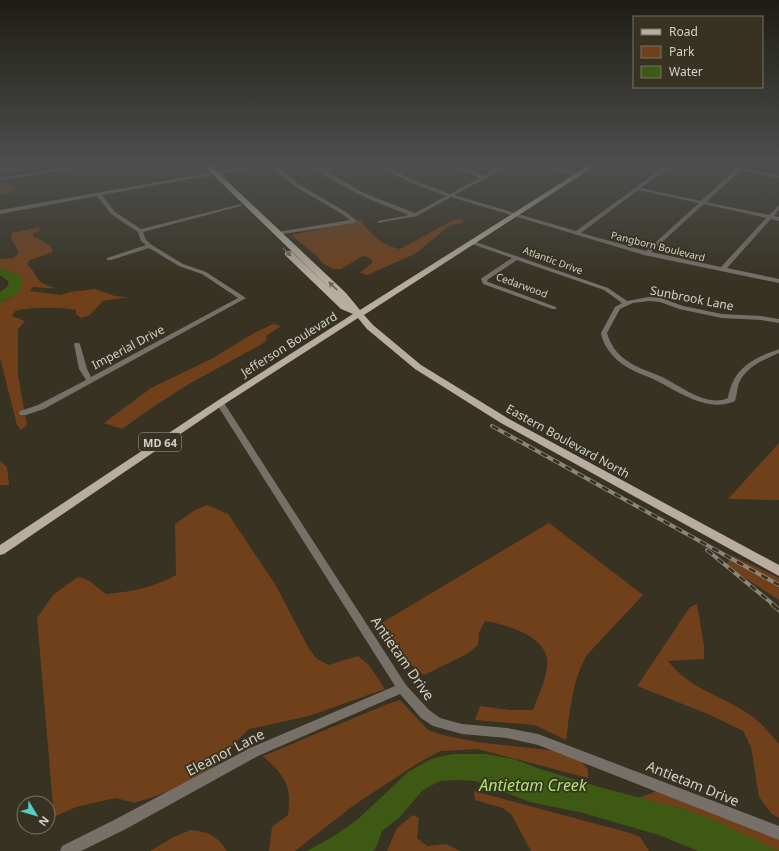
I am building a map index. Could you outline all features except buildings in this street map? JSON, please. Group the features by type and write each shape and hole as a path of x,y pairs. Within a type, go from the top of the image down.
{"main road":[{"name":"Eastern Boulevard North","path":"247,204 343,295 358,315 370,327 418,368 474,404 779,571"},
{"name":"Jefferson Boulevard","path":"0,551 220,402 533,204"},
{"name":"Eastern Boulevard North","path":"239,205 344,307 358,315"},
{"path":"239,205 246,207 265,221"},
{"path":"255,220 261,222 272,233 278,234"},
{"path":"343,295 354,304 360,306 385,298"},
{"path":"322,338 349,325 356,324 370,327"}],"street":[{"path":"0,212 48,204"},
{"path":"106,204 113,213 140,231 144,241 150,246"},
{"path":"278,234 354,221 328,204"},
{"path":"384,204 416,215"},
{"path":"380,222 416,215 437,204"},
{"name":"Pangborn Boulevard","path":"479,204 646,254 779,281"},
{"path":"577,233 618,204"},
{"path":"646,254 700,204"},
{"path":"704,204 768,218 779,219"},
{"path":"140,231 239,205"},
{"path":"722,270 768,218 779,208"},
{"name":"Atlantic Drive","path":"471,242 606,289 626,303"},
{"path":"109,259 150,246"},
{"name":"Imperial Drive","path":"23,413 41,407 243,298 204,273 181,265 150,246"},
{"name":"Cedarwood","path":"517,257 484,280 485,283 554,308"},
{"name":"Sunbrook Lane","path":"779,321 717,316 681,308 655,299 641,299 626,303 614,310 604,330 604,335 610,345 629,366 700,399 716,402 729,402 733,396 734,387 746,370 757,360 779,351"},
{"path":"77,344 83,369 90,381"},
{"name":"Antietam Drive","path":"220,402 402,688 413,703 425,714 437,722 462,729 507,733 538,740 779,833"},
{"name":"Eleanor Lane","path":"67,851 119,825 254,752 402,688"}],"green space":[{"path":"455,219 464,220 462,223 449,226 415,254 367,275 360,273 373,262 370,258 363,256 341,269 333,269 322,263 317,256 291,235 361,220 368,230 378,239 388,245 400,249"},
{"path":"39,227 40,231 33,233 33,236 50,245 53,252 30,260 27,264 40,282 56,288 33,287 30,291 61,295 70,292 95,289 115,296 128,297 103,301 90,315 81,318 76,314 76,310 70,309 36,308 15,311 12,316 25,321 18,329 18,375 27,425 21,430 17,425 0,358 0,303 12,297 22,276 0,268 0,259 13,258 19,253 11,238 12,233"},
{"path":"273,324 281,326 266,336 267,340 262,344 189,384 122,429 104,423 151,388 213,358 254,333"},
{"path":"779,443 779,500 728,499"},
{"path":"0,461 7,467 9,485 0,485"},
{"path":"207,505 228,514 275,584 308,647 316,658 328,665 358,656 369,665 385,689 309,716 249,729 224,757 210,770 192,782 134,803 116,798 76,807 56,816 56,795 52,795 37,618 53,595 78,577 90,582 106,594 142,588 160,583 176,575 175,524 195,510"},
{"path":"549,523 643,595 586,656 581,666 575,686 570,708 566,740 535,725 475,720 480,706 510,710 533,710 545,678 547,659 539,643 531,637 512,628 485,621 479,632 478,645 467,654 424,675 388,647 379,637 378,625"},
{"path":"733,556 779,578 779,600 725,565"},
{"path":"697,604 704,646 704,659 668,661 688,680 698,687 731,703 753,717 764,726 779,744 779,818 772,814 759,797 751,747 743,731 708,714 637,686 690,607"},
{"path":"400,700 428,730 443,735 476,742 575,753 588,770 588,778 478,749 440,751 415,765 354,805 295,851 269,851 272,827 288,815 289,796 288,788 282,776 263,756"},
{"path":"474,791 630,833 640,837 649,851 531,851 511,814 503,808 475,800"},
{"path":"657,791 779,839 779,851 687,810 638,798"},
{"path":"413,815 419,818 417,838 427,846 446,844 460,851 387,851 397,828"},
{"path":"190,830 212,835 227,851 150,851 172,838"}],"water":[{"path":"0,268 22,276 22,285 19,293 0,303 0,292 7,287 9,282 0,275"},
{"name":"Antietam Creek","path":"453,754 486,754 514,759 540,769 603,788 687,810 718,822 779,851 698,851 659,835 583,813 530,802 475,781 459,780 440,781 423,790 399,818 382,831 377,846 373,851 307,851 334,836 358,819 408,772 431,759"}],"railway":[{"path":"492,426 779,585"},
{"path":"707,550 774,605"},
{"path":"772,604 779,610"}]}
